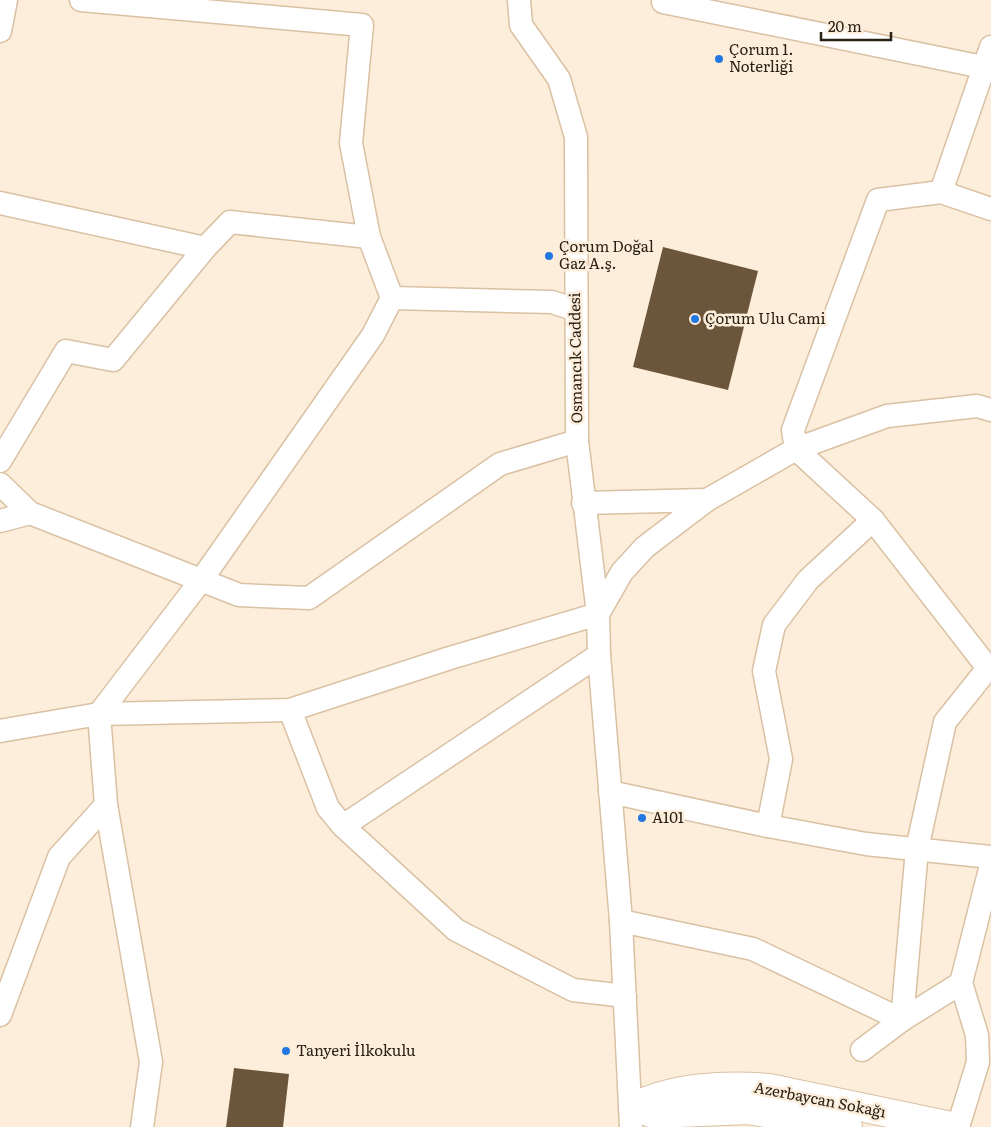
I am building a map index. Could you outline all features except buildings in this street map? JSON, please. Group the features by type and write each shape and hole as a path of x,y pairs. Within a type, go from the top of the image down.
{"street":[{"path":"0,31 6,0"},
{"path":"81,0 362,24 351,143 370,237 392,298 373,335 202,579 99,714 106,805 151,1062 142,1127"},
{"name":"Osmancık Caddesi","path":"519,0 521,25 559,79 576,137 577,440 583,503 598,614 599,655 621,921 631,1127"},
{"path":"663,0 663,2 987,57 941,192"},
{"path":"902,1020 917,849 945,722 990,673 873,520 796,449 793,430 878,200 941,192 991,209"},
{"path":"0,203 205,248"},
{"path":"0,461 66,351 113,360 205,248 230,222 370,237"},
{"path":"392,298 552,302 576,310"},
{"path":"0,730 99,714 290,710 450,658 598,614 622,572 645,547 707,500 796,449 887,416 977,406 991,410"},
{"path":"0,484 30,513 239,595 309,598 500,464 577,440"},
{"path":"583,503 707,500"},
{"path":"0,521 30,513"},
{"path":"768,826 781,759 764,671 774,625 808,580 873,520"},
{"path":"343,826 599,655"},
{"path":"290,710 328,808 343,826 456,930 572,990 625,996"},
{"path":"610,792 768,826 866,844 991,857"},
{"path":"0,1015 59,857 106,805"},
{"path":"957,1127 978,1062 977,1035 961,983 991,865"},
{"path":"621,921 753,949 902,1020"},
{"path":"862,1050 902,1020 961,983"},
{"name":"Azerbaycan Sokağı","path":"848,1127 748,1110 654,1114 633,1107 651,1098 687,1091 747,1086 778,1090 957,1127"}],"place":[{"name":"Çorum 1. Noterliği","path":"719,59"},
{"name":"Çorum Doğal Gaz A.ş.","path":"549,256"},
{"name":"Çorum Ulu Cami","path":"695,319"},
{"name":"A101","path":"642,818"},
{"name":"Tanyeri İlkokulu","path":"286,1051"}]}
